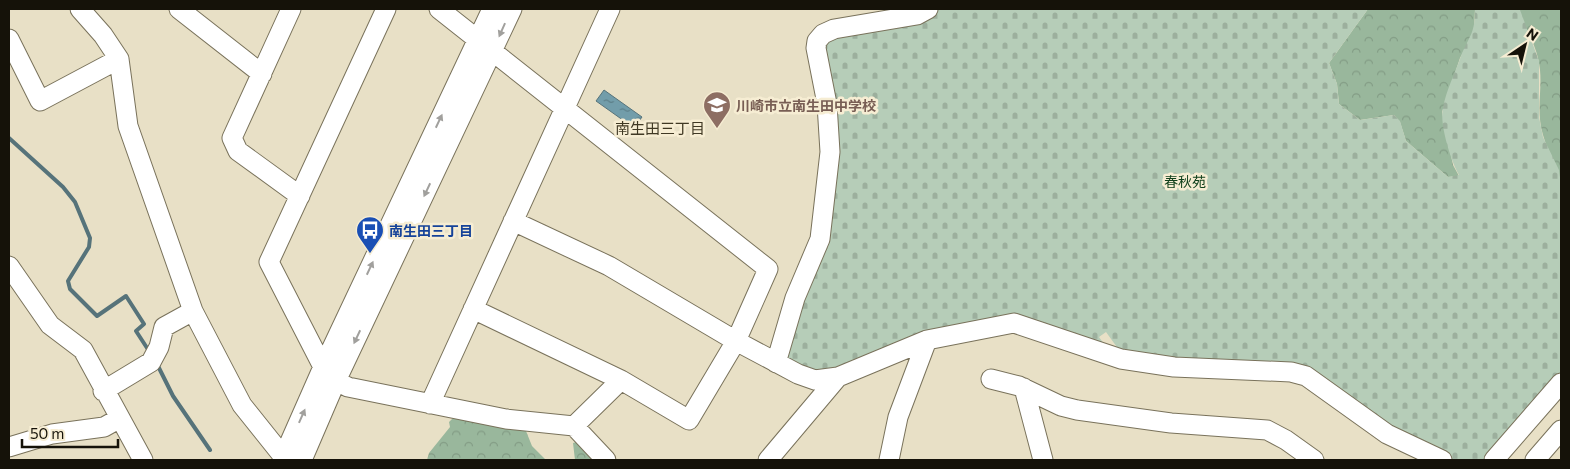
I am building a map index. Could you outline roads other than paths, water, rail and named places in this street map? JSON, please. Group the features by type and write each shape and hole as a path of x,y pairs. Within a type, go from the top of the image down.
{"street":[{"path":"80,9 103,35 119,59 128,126 193,312 242,405 288,459"},
{"path":"179,9 262,74"},
{"path":"291,9 232,138 238,151 300,196"},
{"path":"386,9 269,262 323,367 336,381 348,387 506,419 574,426 606,460"},
{"path":"439,9 563,109 768,269 736,341 689,420 621,380 473,309"},
{"path":"288,459 336,381 485,45 492,9"},
{"path":"288,459 323,367 485,45 512,9"},
{"path":"430,404 610,9"},
{"path":"776,363 795,298 820,240 830,152 827,104 823,74 817,54 817,41 823,34 834,29 888,18 917,15 928,9"},
{"path":"9,39 40,101 119,59"},
{"path":"513,221 609,266 736,341 798,374 815,380 838,377 927,340 1014,323 1121,359 1174,367 1291,372 1306,376 1387,434 1442,460"},
{"path":"9,266 50,325 83,350 103,391 143,460"},
{"path":"103,391 151,362 159,347 164,327 193,312"},
{"path":"889,460 898,417 927,340"},
{"path":"768,460 838,377"},
{"path":"991,379 1024,388 1061,406 1077,410 1170,423 1267,430 1286,440 1314,460"},
{"path":"574,426 621,380"},
{"path":"1494,460 1561,383"},
{"path":"1024,388 1046,460"},
{"path":"9,447 52,434 104,427 120,418"},
{"path":"1535,460 1561,430"}],"water":[{"path":"604,90 642,117 634,128 596,101"}],"waterway":[{"path":"9,138 63,187 75,202 90,238 89,247 68,281 70,289 97,316 126,296 144,324 136,331 149,351"},
{"path":"157,364 173,396 210,450"}],"place":[{"name":"川崎市立南生田中学校","path":"717,129"},
{"name":"南生田三丁目","path":"370,254"}],"district":[{"name":"南生田三丁目","path":"660,128"}],"park label":[{"name":"春秋苑","path":"1185,181"}]}
